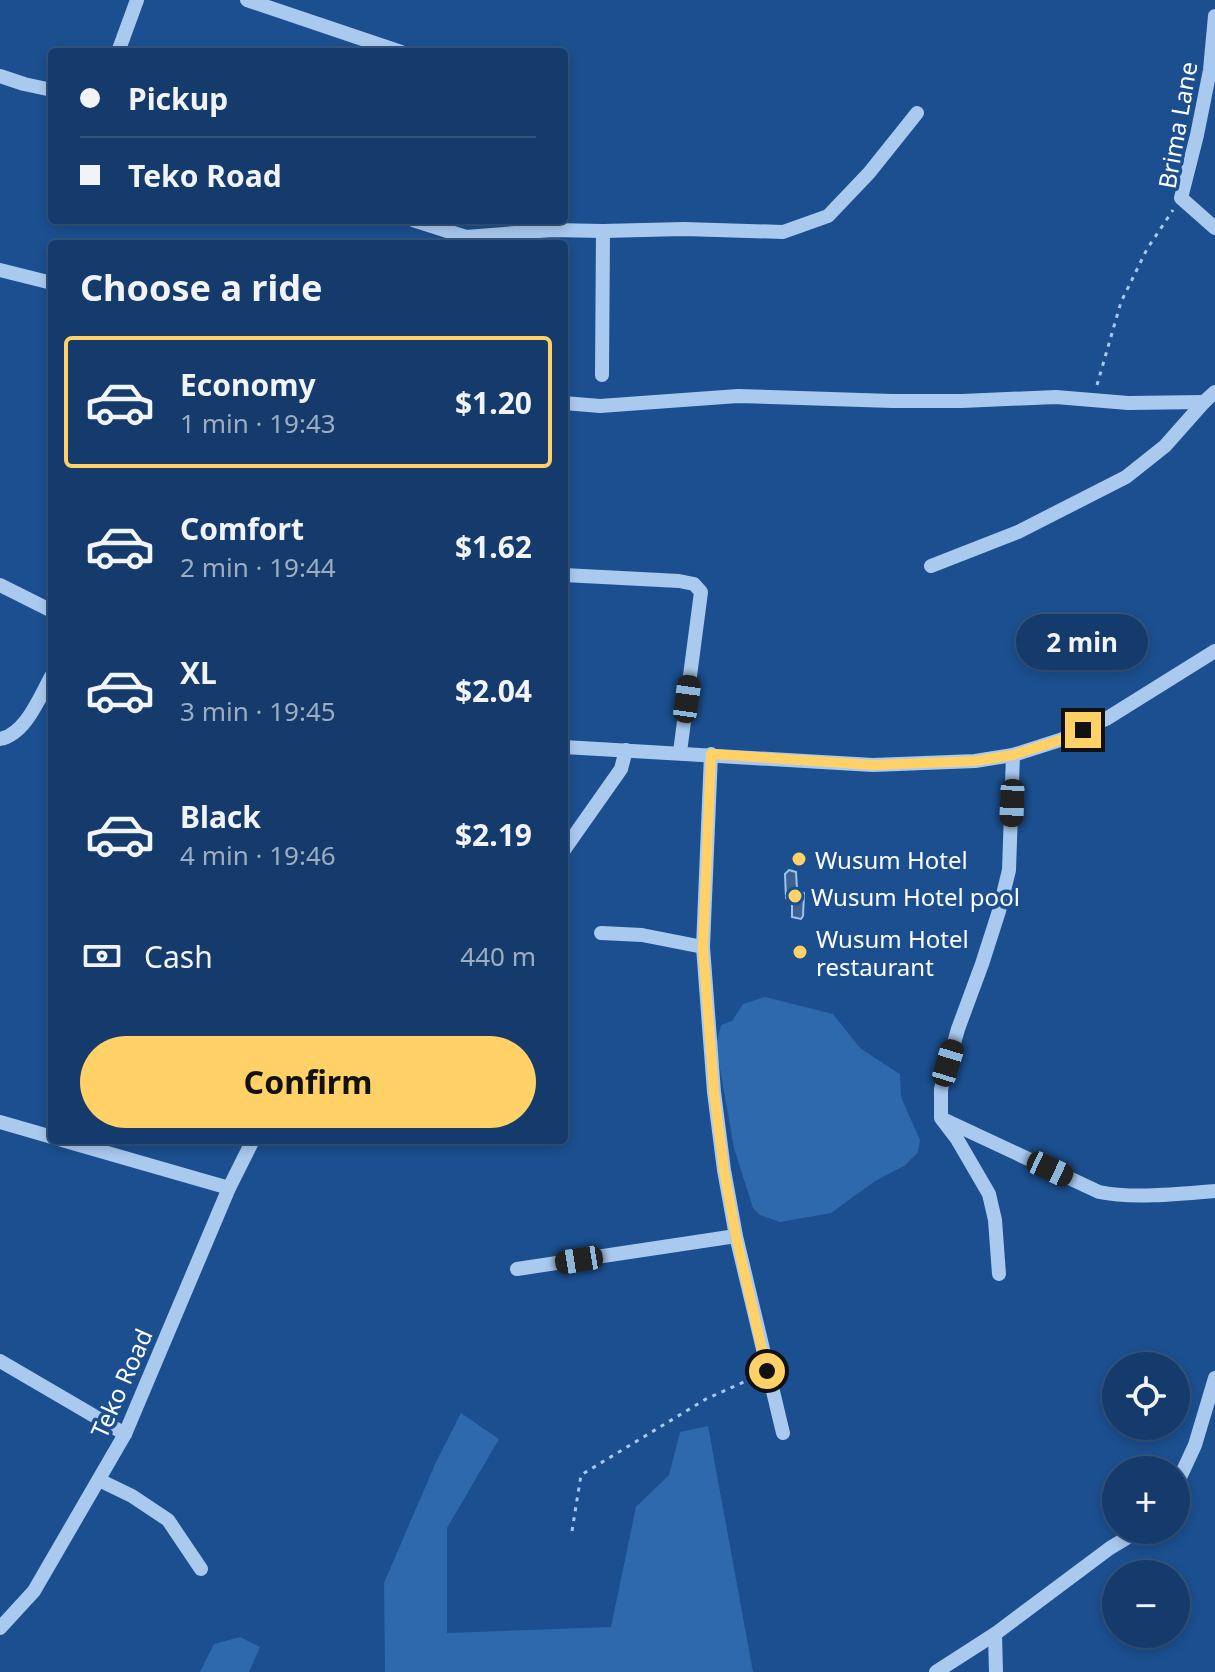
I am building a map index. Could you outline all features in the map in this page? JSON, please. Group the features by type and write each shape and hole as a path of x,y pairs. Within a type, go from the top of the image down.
{"street":[{"path":"119,48 137,0"},
{"path":"247,0 389,48"},
{"name":"Brima Lane","path":"1215,16 1210,70 1181,198 1215,228"},
{"path":"0,76 48,89"},
{"path":"424,224 466,237 552,230 783,232 828,216 869,173 917,113"},
{"path":"602,375 603,231"},
{"path":"0,270 48,282"},
{"path":"568,403 600,406 738,396 892,401 1056,397 1128,403 1209,397"},
{"path":"931,566 1018,532 1126,477 1165,446 1209,397"},
{"path":"568,575 679,581 694,584 701,592 680,752"},
{"path":"0,585 48,609"},
{"path":"568,747 873,765 975,761 1013,755 1060,740 1106,719 1215,651"},
{"path":"0,739 22,727 48,682"},
{"path":"568,844 621,769 626,750"},
{"path":"711,754 703,947 714,1092 736,1236 783,1433"},
{"path":"999,1274 995,1220 989,1194 941,1118 941,1089 991,938 1009,870 1013,755"},
{"path":"601,933 642,935 703,947"},
{"path":"941,1118 1099,1192 1180,1195 1215,1191"},
{"path":"0,1122 48,1136"},
{"path":"76,1144 229,1188"},
{"name":"Teko Road","path":"0,1628 34,1591 125,1434 229,1188 251,1144"},
{"path":"517,1269 736,1236"},
{"path":"0,1361 125,1434"},
{"path":"1190,1456 1215,1378"},
{"path":"99,1480 132,1496 168,1520 201,1569"},
{"path":"936,1672 995,1634 1117,1544"},
{"path":"995,1634 996,1672"}],"path":[{"path":"1092,400 1121,302 1147,249 1181,198"},
{"path":"572,1531 581,1475 706,1399 767,1371"}],"shaded area":[{"name":"Wusum Hotel pool","path":"789,870 796,872 797,889 804,893 801,919 792,917 792,903 786,898 785,874"},
{"path":"765,997 833,1014 861,1049 900,1074 901,1097 920,1140 918,1152 904,1166 875,1181 831,1213 780,1222 760,1215 753,1208 734,1148 716,1046 721,1025 732,1021 743,1004"},
{"path":"461,1413 499,1439 447,1528 447,1633 611,1627 636,1507 669,1475 680,1432 708,1426 753,1672 385,1672 384,1583 436,1462"},
{"path":"240,1637 260,1647 249,1672 200,1672 214,1644"}],"place":[{"name":"Wusum Hotel","path":"799,859"},
{"name":"Wusum Hotel pool","path":"795,896"},
{"name":"Wusum Hotel restaurant","path":"800,952"}],"route":[{"path":"767,1371 736,1236 714,1092 703,947 711,754 873,765 975,761 1013,755 1083,730"}]}
